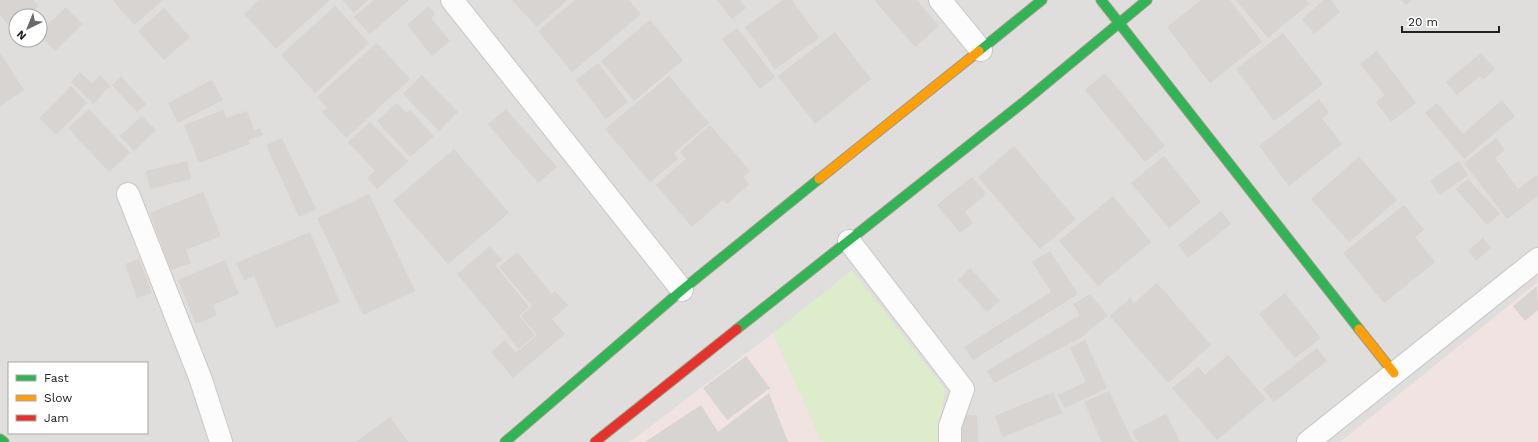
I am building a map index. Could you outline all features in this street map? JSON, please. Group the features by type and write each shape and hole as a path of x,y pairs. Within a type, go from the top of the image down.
{"street":[{"path":"452,0 682,290"},
{"path":"940,0 981,50"},
{"path":"505,442 682,290 1042,0"},
{"path":"1101,0 1394,373"},
{"path":"595,442 849,241 1147,0"},
{"path":"128,194 201,380 221,442"},
{"path":"849,241 963,389 950,426 950,442"},
{"path":"1308,442 1538,259"},
{"path":"0,438 4,442"}],"shaded area":[{"path":"0,0 1538,0 1538,442 4,442 0,439"},
{"path":"1538,282 1538,442 1340,442"},
{"path":"773,333 822,442 630,442"}],"green space":[{"path":"852,270 945,389 938,442 822,442 773,333"}],"building":[{"path":"0,0 33,0 38,6 36,8 8,8 8,24 0,15"},
{"path":"113,0 163,0 134,25"},
{"path":"259,0 330,0 276,49 244,14"},
{"path":"342,0 368,0 354,13"},
{"path":"374,0 409,0 370,34 354,17"},
{"path":"512,0 567,0 537,27"},
{"path":"575,0 629,0 641,14 572,72 538,31"},
{"path":"717,0 740,0 746,8 732,19"},
{"path":"783,0 792,0 819,38 775,69 745,27"},
{"path":"917,0 939,26 915,47 875,1"},
{"path":"1201,0 1230,0 1262,42 1210,83 1167,27"},
{"path":"1236,0 1306,0 1309,4 1268,38"},
{"path":"1324,0 1331,0 1340,12 1314,34 1302,19"},
{"path":"1401,0 1412,0 1406,5"},
{"path":"335,6 369,43 315,93 281,55"},
{"path":"429,6 435,14 431,18 450,41 432,56 407,25"},
{"path":"66,7 83,24 55,51 48,44 48,24"},
{"path":"164,8 190,37 164,60 138,31"},
{"path":"650,20 683,60 634,101 601,61"},
{"path":"737,28 775,77 760,89 722,39"},
{"path":"835,32 871,79 815,124 778,76"},
{"path":"1283,33 1323,84 1274,121 1236,69"},
{"path":"377,43 410,79 346,138 322,112 327,108 317,97"},
{"path":"1377,51 1416,103 1391,122 1376,102 1385,95 1360,64"},
{"path":"0,53 24,90 0,106"},
{"path":"1481,53 1495,69 1483,80 1480,76 1457,95 1446,82"},
{"path":"598,63 628,102 606,119 576,80"},
{"path":"80,72 92,84 100,75 110,86 93,104 71,82"},
{"path":"1105,73 1165,146 1145,162 1085,90"},
{"path":"422,75 458,112 439,131 403,94"},
{"path":"121,76 146,104 137,112 112,85"},
{"path":"669,76 709,123 674,153 678,159 650,182 605,129"},
{"path":"212,80 223,100 178,123 168,103"},
{"path":"71,86 87,103 56,135 39,118"},
{"path":"1319,99 1329,113 1322,118 1342,144 1289,186 1259,146"},
{"path":"1502,100 1515,116 1464,159 1425,113 1437,103 1463,134"},
{"path":"397,103 406,113 410,110 434,136 410,157 377,121"},
{"path":"89,109 130,153 109,172 68,128"},
{"path":"506,109 557,167 538,183 488,124"},
{"path":"223,110 226,118 247,111 254,130 260,128 263,135 248,140 250,144 199,163 184,125"},
{"path":"142,116 156,130 134,151 120,136"},
{"path":"370,122 408,161 377,189 367,178 375,171 348,142"},
{"path":"710,125 750,171 743,177 749,184 727,204 723,200 692,227 656,185 686,159 680,152"},
{"path":"282,138 316,209 299,217 266,145"},
{"path":"1496,138 1505,150 1495,158 1518,189 1537,175 1538,177 1538,196 1507,219 1464,163"},
{"path":"1014,146 1076,219 1040,249 978,177"},
{"path":"454,149 509,213 448,264 393,201"},
{"path":"1164,156 1201,202 1169,228 1131,183"},
{"path":"1359,157 1397,200 1349,242 1311,199"},
{"path":"187,161 191,179 150,189 146,171"},
{"path":"1458,161 1468,175 1440,195 1430,181"},
{"path":"972,177 986,194 965,212 973,223 960,233 937,205"},
{"path":"1468,179 1500,214 1487,225 1456,189"},
{"path":"203,192 221,236 186,250 191,263 171,270 150,213"},
{"path":"369,194 415,291 363,315 317,218"},
{"path":"1113,196 1151,242 1098,286 1059,241"},
{"path":"1404,205 1424,230 1415,237 1435,262 1384,303 1343,253"},
{"path":"1221,211 1231,224 1188,258 1178,245"},
{"path":"310,232 340,302 276,328 254,276 244,281 236,263"},
{"path":"1483,238 1491,248 1476,261 1468,251"},
{"path":"490,246 502,260 495,265 529,307 519,316 535,335 519,349 457,274"},
{"path":"1050,251 1078,294 973,360 964,347 1051,292 1032,262"},
{"path":"517,252 552,294 555,291 568,305 552,319 565,334 513,378 491,352 505,340 516,353 537,335 521,316 532,306 499,267"},
{"path":"139,259 152,293 137,298 125,264"},
{"path":"225,260 239,294 213,305 217,315 196,324 178,280"},
{"path":"970,268 1000,301 987,312 958,280"},
{"path":"1157,283 1211,345 1168,383 1110,316 1130,298 1134,303"},
{"path":"1537,286 1538,310 1525,321 1513,306"},
{"path":"1285,293 1321,338 1295,358 1259,314"},
{"path":"1090,294 1108,315 1082,337 994,383 987,371 1080,315 1073,304"},
{"path":"1085,340 1107,388 1065,408 1058,395 1086,382 1070,348"},
{"path":"1317,348 1327,361 1274,402 1263,389"},
{"path":"1228,355 1266,399 1217,440 1172,388 1198,367 1205,375"},
{"path":"746,356 770,388 727,420 703,388"},
{"path":"1109,391 1133,442 1102,442 1084,402"},
{"path":"1053,392 1062,413 1003,437 995,416"},
{"path":"769,393 788,442 645,442 701,405 718,432"},
{"path":"1166,414 1180,442 1138,442 1132,431"},
{"path":"959,415 977,415 978,442 959,442"},
{"path":"390,417 408,442 356,442"}],"traffic: fast":[{"path":"979,51 1042,0"},
{"path":"1101,0 1359,329"},
{"path":"737,329 1025,101 1147,0"},
{"path":"505,442 682,290 819,179"},
{"path":"0,439 4,442"}],"traffic: slow":[{"path":"819,179 979,51"},
{"path":"1359,329 1394,373"}],"traffic: jam":[{"path":"595,442 737,329"}]}
